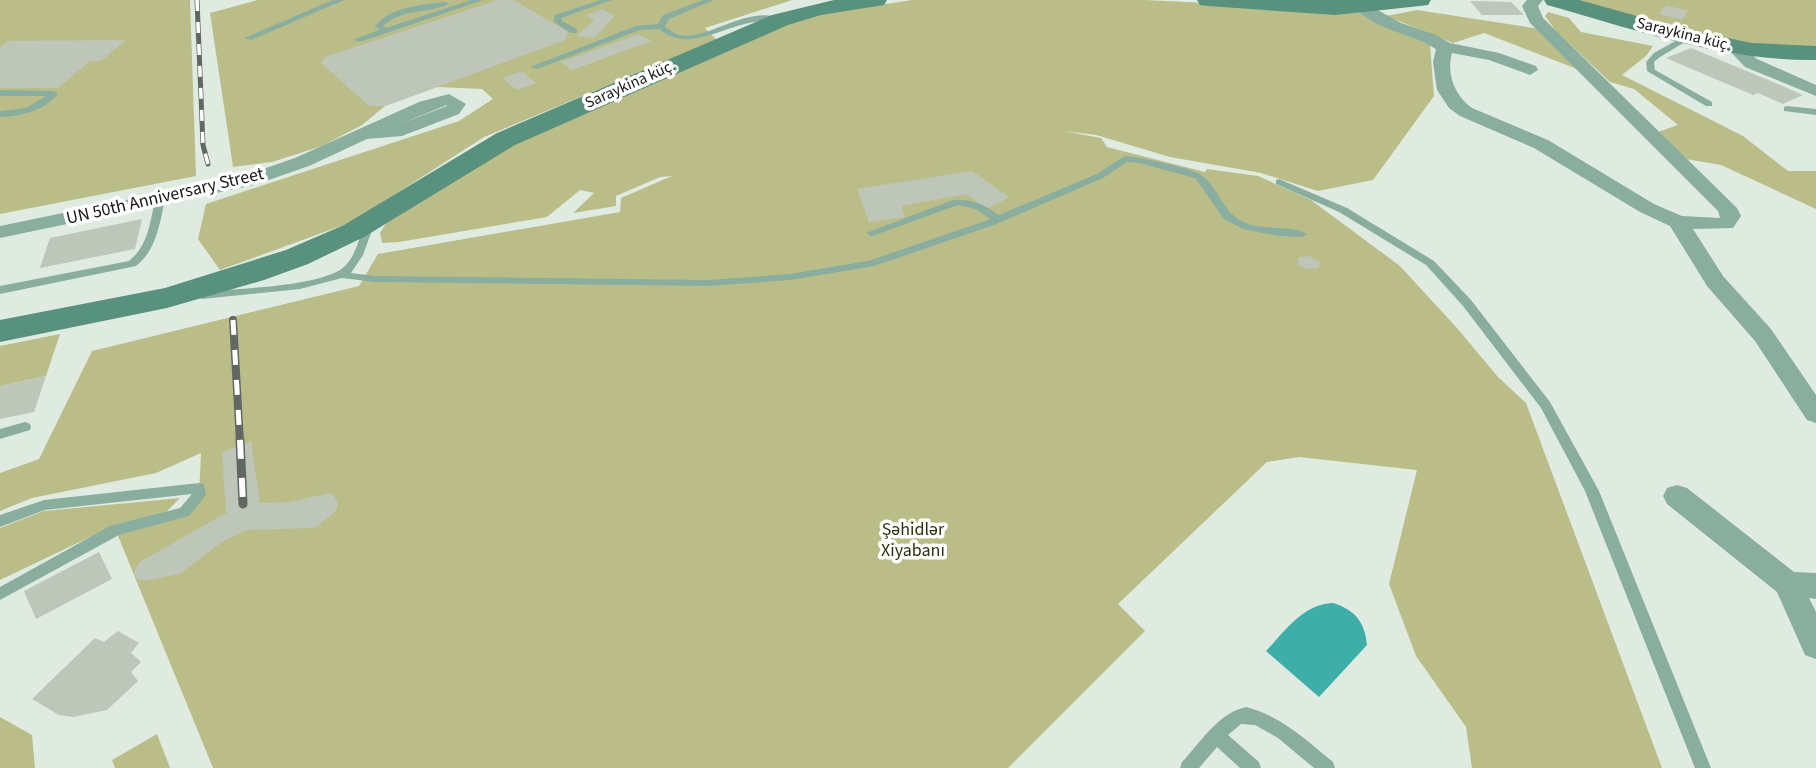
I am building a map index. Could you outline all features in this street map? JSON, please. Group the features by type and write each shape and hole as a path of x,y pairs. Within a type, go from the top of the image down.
{"street":[{"name":"Saraykina küç.","path":"370,221 506,139 780,20 818,9 876,0"},
{"path":"1209,0 1314,8 1362,7 1420,0"},
{"path":"1445,47 1441,62 1448,95 1466,112 1541,144 1647,208 1678,222 1726,224 1731,216 1727,208 1683,168 1619,100 1536,20 1530,6 1535,0"},
{"name":"Saraykina küç.","path":"1555,0 1733,46 1782,53 1816,53"},
{"path":"1362,7 1395,26 1430,38 1445,47 1493,56 1530,70"},
{"path":"1733,46 1751,63 1816,91"},
{"name":"UN 50th Anniversary Street","path":"0,232 247,181 302,162 365,134"},
{"path":"0,331 158,300 277,265 320,248 370,221"},
{"path":"1678,222 1715,281 1763,335 1816,414"},
{"path":"1677,496 1802,585 1816,645"}],"lane":[{"path":"248,38 340,0"},
{"path":"574,32 558,22 557,17 608,0"},
{"path":"661,26 666,18 709,0"},
{"path":"357,40 474,1"},
{"path":"534,67 639,27 661,26 670,34 687,37 699,36 752,18 768,16 780,20"},
{"path":"1691,36 1657,55 1650,62 1651,71 1709,104"},
{"path":"0,93 54,94 39,107 25,113 0,114"},
{"path":"1787,109 1816,112"},
{"path":"158,300 297,284 342,275 374,279 709,284 790,277 870,264 997,219 1100,176 1125,159 1198,176 1227,218 1238,224 1250,229 1302,234"},
{"path":"1279,182 1343,210 1430,263 1467,303 1546,405 1592,491 1703,768"},
{"path":"0,290 132,264 143,258 148,250 160,200"},
{"path":"871,233 957,202 970,202 980,206 997,219"},
{"path":"342,275 352,264 370,221"},
{"path":"0,434 26,428"},
{"path":"0,521 44,505 199,488 199,495 184,512 115,530 0,594"},
{"path":"1188,768 1237,718 1249,714 1262,718 1327,768"},
{"path":"1218,737 1253,768"}],"green space":[{"path":"0,0 190,0 196,176 0,214"},
{"path":"258,0 792,0 705,28 717,40 484,137 352,222 220,270 198,239 206,204 459,121 493,99 482,89 437,87 385,106 362,125 322,146 272,162 233,167 210,13"},
{"name":"Şəhidlər Xiyabanı","path":"912,0 1145,0 1365,11 1399,32 1430,45 1434,96 1373,180 1318,191 1261,173 1170,157 1096,135 1063,131 1101,138 1107,147 1205,172 1207,169 1258,176 1311,200 1400,266 1498,377 1526,403 1662,768 1472,768 1466,727 1416,656 1389,584 1417,470 1299,457 1267,462 1118,604 1145,631 1008,768 213,768 116,531 184,512 199,495 201,453 156,473 32,498 0,511 0,473 39,459 92,351 359,286 378,254 620,212 621,198 672,176 660,177 616,196 616,206 573,213 594,193 580,190 547,217 399,242 382,243 380,233 389,219 517,140 807,16"},
{"path":"1564,0 1816,0 1816,46 1784,46 1720,38"},
{"path":"1417,10 1540,29 1582,71 1484,33 1453,43 1386,16"},
{"path":"1548,12 1569,18 1581,32 1653,46 1646,56 1622,75 1743,136 1788,171 1816,171 1816,209 1721,165 1680,158 1658,132 1678,125 1634,89 1610,82 1556,31 1545,16"},
{"path":"60,334 46,376 0,386 0,346"},
{"path":"180,498 163,515 109,528 0,580 0,528 44,511"},
{"path":"0,717 32,735 35,768 0,768"},
{"path":"157,734 170,768 115,768 112,760"}],"water":[{"path":"1333,603 1358,618 1367,645 1319,697 1266,651 1304,613 1322,604"}],"building":[{"path":"498,0 514,0 568,32 565,40 385,106 369,106 321,63 325,57"},
{"path":"1470,1 1511,2 1524,15 1482,15"},
{"path":"1666,5 1688,11 1682,20 1659,14"},
{"path":"603,9 615,16 594,38 577,36 594,20 586,15"},
{"path":"639,34 651,41 572,70 561,62"},
{"path":"126,40 101,61 90,61 58,88 0,88 0,47 8,41"},
{"path":"1691,48 1803,95 1783,104 1758,93 1753,95 1666,58"},
{"path":"522,71 536,83 517,90 502,78"},
{"path":"972,171 1009,197 987,209 967,194 901,206 905,217 869,222 857,189"},
{"path":"142,219 135,249 40,268 50,238"},
{"path":"1309,256 1320,262 1319,268 1307,269 1297,264 1299,257"},
{"path":"46,376 34,412 0,419 0,386"},
{"path":"251,442 260,503 289,502 331,493 338,503 336,511 315,528 247,530 223,541 179,574 145,581 136,578 134,571 140,562 226,513 222,452"},
{"path":"99,552 112,579 36,619 24,591"},
{"path":"118,631 139,643 131,653 141,662 131,672 138,681 107,710 73,717 59,715 32,699 95,638 104,642"}],"railway":[{"path":"197,0 203,145 208,164"},
{"path":"233,320 240,442"},
{"path":"240,440 243,504"}]}
